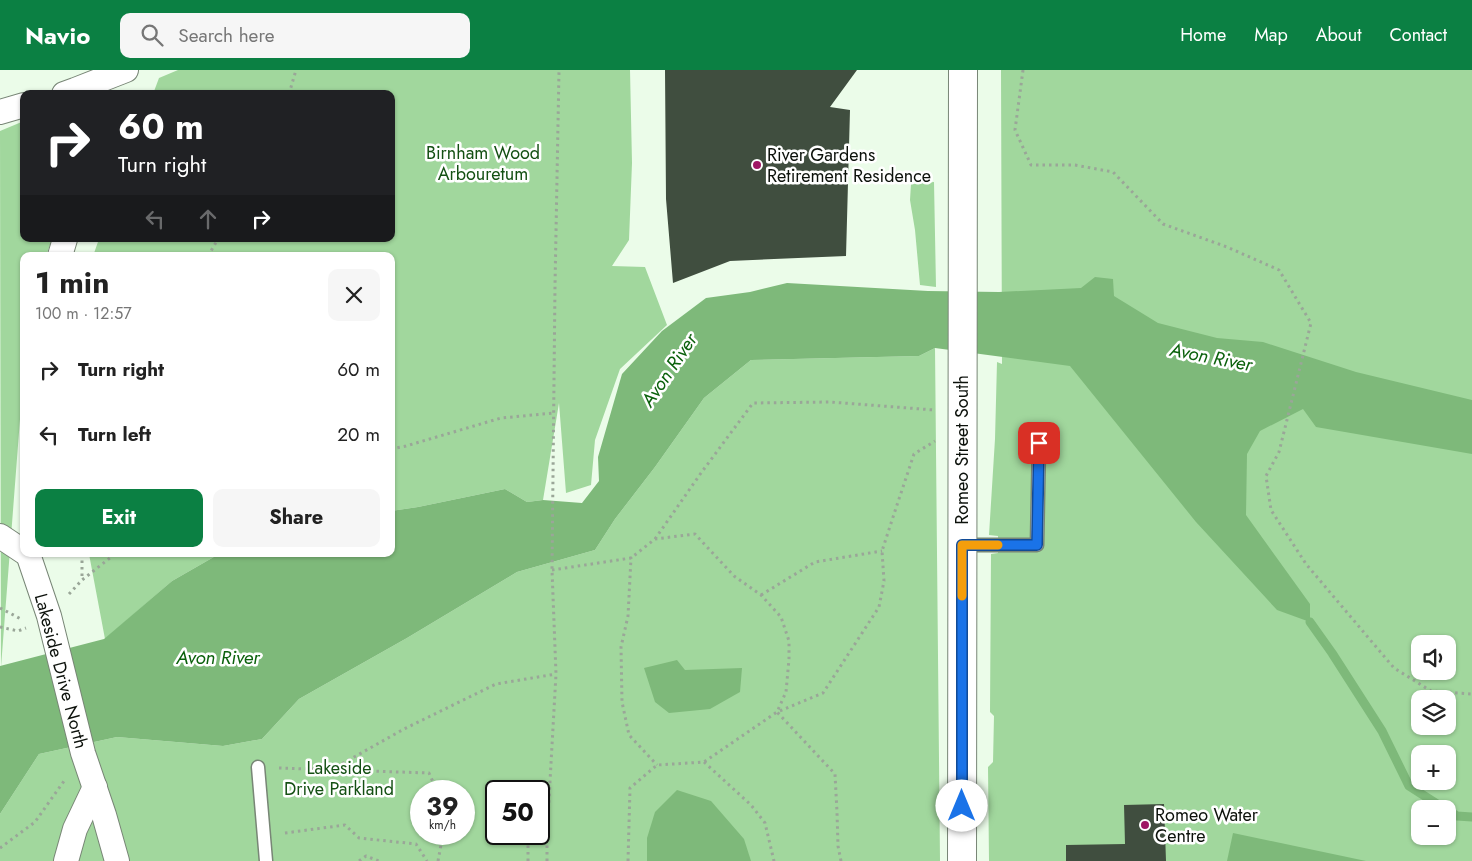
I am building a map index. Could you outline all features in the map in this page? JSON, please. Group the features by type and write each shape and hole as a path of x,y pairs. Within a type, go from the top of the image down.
{"main road":[{"name":"Romeo Street South","path":"962,861 963,70"}],"street":[{"path":"75,90 127,70"},
{"path":"120,90 127,70"},
{"path":"0,112 20,106"},
{"name":"Lakeside Drive North","path":"0,536 20,549"},
{"name":"Lakeside Drive North","path":"27,557 49,616 83,753 117,861"},
{"path":"66,861 75,829 95,787"}],"lane":[{"path":"962,545 1037,545 1039,443"},
{"path":"258,767 266,861"}],"path":[{"path":"290,90 296,70"},
{"path":"550,781 556,674 552,570 559,70"},
{"path":"1023,70 1016,130 1031,165 1075,165 1113,172 1162,224 1227,247 1279,270 1311,323 1279,452 1266,476 1271,510 1306,564 1394,668 1431,691 1472,694"},
{"path":"552,570 631,558 655,539 701,472 754,403 830,402 935,410 962,378"},
{"path":"395,447 406,446 502,418 554,414"},
{"path":"628,861 630,788 657,765 704,762 777,712 822,693 879,607 884,581 882,551 914,454 936,440 935,433"},
{"path":"655,539 695,534 734,576 761,594 780,617 789,641 789,660 786,692 777,712"},
{"path":"761,594 815,562 882,551"},
{"path":"82,557 82,580 111,557"},
{"path":"631,558 628,616 621,647 622,702 628,735 657,765"},
{"path":"0,608 21,618 23,629"},
{"path":"331,770 404,729 496,684 556,674"},
{"path":"777,712 835,774 838,846 841,861"},
{"path":"0,848 36,822 83,753"},
{"path":"704,762 751,805 765,823 774,861"},
{"path":"258,767 429,773 432,780"},
{"path":"263,836 345,825 359,838 416,844 427,861"},
{"path":"438,861 441,845"},
{"path":"528,845 528,861"},
{"path":"547,845 547,861"},
{"path":"359,861 366,856 379,861"}],"green space":[{"name":"Birnham Wood Arbouretum","path":"178,70 630,70 632,163 629,240 612,266 645,267 667,325 620,369 595,440 591,485 566,493 559,403 543,500 527,502 505,489 395,510 395,252 94,252 98,242 395,242 395,90 154,90 159,78"},
{"path":"1001,70 1472,70 1472,861 989,861 988,767 993,762 994,716 990,712 991,554 998,553 998,536 989,535 995,439 997,362 1002,364"},
{"path":"20,123 20,242 51,242 47,252 20,252 20,419 1,667 0,131"},
{"path":"934,182 936,287 920,285 910,200 911,184"},
{"name":"Lakeside Drive Parkland","path":"935,348 940,861 0,861 0,814 39,754 117,737 223,746 262,739 299,699 407,638 517,572 595,550 615,519 704,398 751,360 919,356"},
{"path":"90,557 214,557 172,581 105,639"}],"water":[{"name":"Avon River","path":"1095,277 1113,279 1114,296 1158,323 1217,338 1263,342 1356,372 1472,400 1472,454 1316,427 1303,409 1260,431 1247,454 1246,515 1310,604 1310,622 1277,610 1196,522 1070,366 935,348 919,356 751,360 704,398 615,519 595,550 517,572 407,638 299,699 262,739 223,746 117,737 39,754 0,814 0,666 104,639 172,581 214,557 395,557 395,510 505,489 527,502 543,500 582,503 599,481 598,457 622,374 662,331 706,298 750,292 787,283 928,291 999,292 1081,288"},
{"path":"677,660 685,670 742,668 740,692 710,709 669,713 655,702 644,668"},
{"path":"677,790 711,801 744,839 751,861 647,861 647,838 655,812"},
{"path":"1233,833 1366,861 1227,861"}],"building":[{"name":"River Gardens Retirement Residence","path":"665,70 857,70 830,107 850,110 846,256 730,261 673,283 666,199"},
{"name":"Romeo Water Centre","path":"1164,804 1166,861 1066,861 1066,845 1125,844 1124,805"}],"waterway":[{"path":"1310,622 1382,731 1409,786 1431,800"},
{"path":"1456,815 1472,817"}],"slow traffic":[{"path":"962,596 962,545 998,545"}],"place":[{"name":"River Gardens Retirement Residence","path":"757,165"},
{"name":"Romeo Water Centre","path":"1145,825"}],"route":[{"path":"962,806 962,545 1037,545 1039,443"}]}
